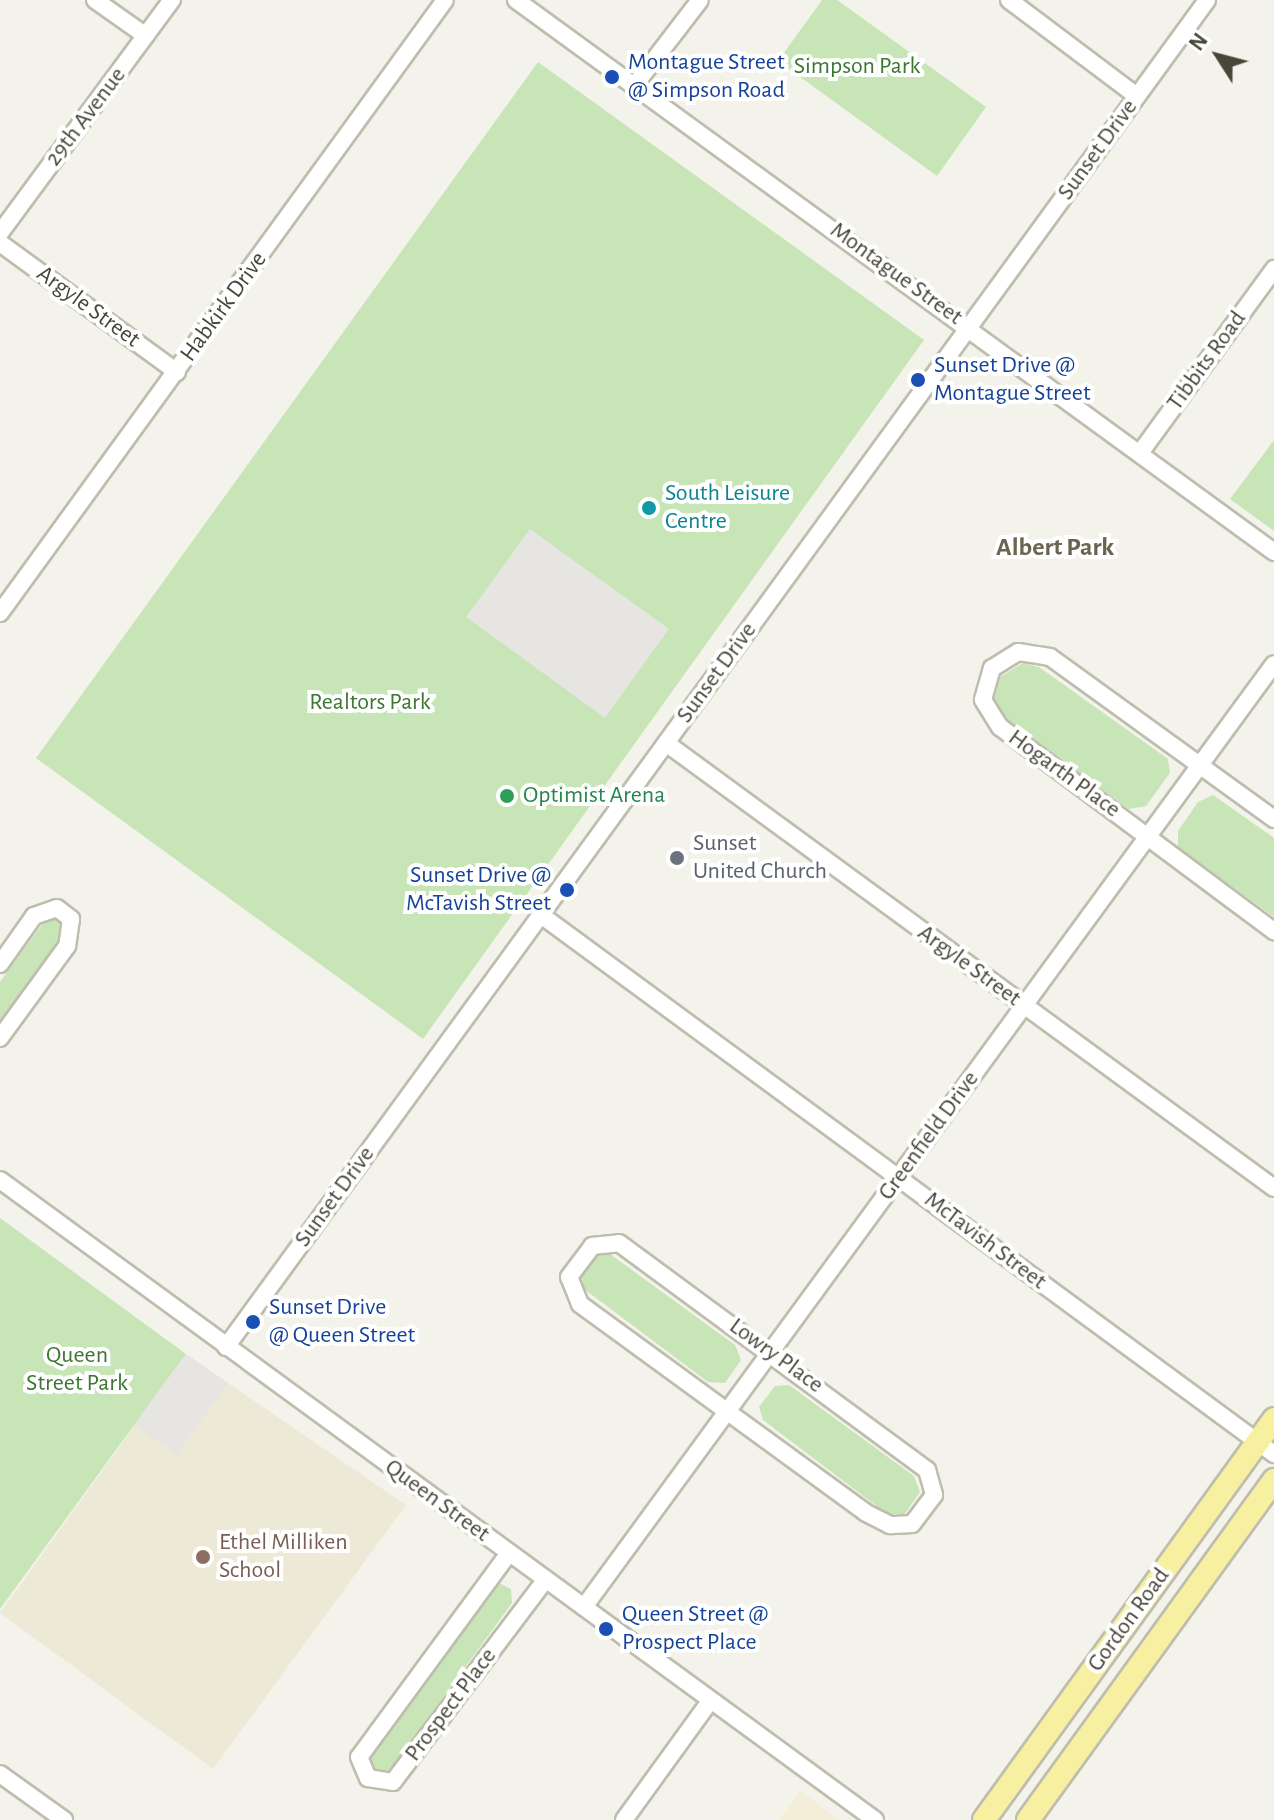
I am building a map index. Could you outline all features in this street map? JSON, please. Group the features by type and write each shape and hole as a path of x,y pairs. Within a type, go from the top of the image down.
{"main road":[{"name":"Gordon Road","path":"984,1820 1265,1448 1274,1419"},
{"name":"Gordon Road","path":"1028,1820 1274,1480"}],"street":[{"path":"95,0 146,36"},
{"name":"29th Avenue","path":"0,233 172,0"},
{"name":"Habkirk Drive","path":"0,613 445,0"},
{"name":"Montague Street","path":"516,0 1274,552"},
{"path":"634,86 700,0"},
{"path":"1009,0 1137,96"},
{"name":"Sunset Drive","path":"226,1347 1207,0"},
{"name":"Argyle Street","path":"0,243 177,372"},
{"name":"Tibbits Road","path":"1140,453 1274,269"},
{"name":"Hogarth Place","path":"1274,819 1050,657 1018,652 992,668 983,700 1000,727 1274,931"},
{"name":"Greenfield Drive","path":"584,1607 1274,664"},
{"name":"Argyle Street","path":"666,743 1274,1188"},
{"path":"0,964 34,916 57,908 71,919 67,946 0,1038"},
{"name":"McTavish Street","path":"541,915 1265,1448"},
{"name":"Queen Street","path":"0,1180 875,1820"},
{"name":"Lowry Place","path":"619,1243 771,1353 927,1470 934,1495 912,1524 890,1525 865,1512 729,1410 580,1304 569,1277 592,1246 619,1243"},
{"name":"Prospect Place","path":"509,1553 359,1757 368,1778 393,1782 545,1580"},
{"path":"624,1820 710,1701"},
{"path":"0,1774 64,1820"}],"shaded area":[{"path":"530,529 669,629 605,718 466,617"},
{"name":"Ethel Milliken School","path":"186,1354 406,1505 213,1769 0,1613"},
{"path":"186,1354 228,1383 176,1455 134,1425"},
{"path":"800,1791 840,1820 779,1820"}],"green space":[{"name":"Simpson Park","path":"822,0 837,0 986,107 937,176 778,61"},
{"name":"Realtors Park","path":"538,62 924,340 423,1039 36,758"},
{"path":"1274,440 1274,531 1230,499"},
{"path":"1023,663 1039,667 1168,759 1170,773 1146,806 1129,809 1005,720 994,699 1000,677"},
{"path":"1213,795 1274,838 1274,917 1178,847 1178,831 1198,802"},
{"path":"59,918 64,936 0,1025 0,982 46,919"},
{"name":"Queen Street Park","path":"0,1218 186,1354 0,1609"},
{"path":"610,1254 735,1345 741,1360 725,1383 708,1382 584,1289 581,1275 596,1255"},
{"path":"789,1385 914,1476 920,1492 904,1515 887,1514 763,1420 759,1407 775,1386"},
{"path":"499,1583 511,1589 512,1603 390,1770 376,1771 370,1766 371,1752"}],"place":[{"name":"Montague Street @ Simpson Road","path":"612,77"},
{"name":"Sunset Drive @ Montague Street","path":"918,380"},
{"name":"South Leisure Centre","path":"649,508"},
{"name":"Optimist Arena","path":"507,796"},
{"name":"Sunset United Church","path":"677,858"},
{"name":"Sunset Drive @ McTavish Street","path":"567,890"},
{"name":"Sunset Drive @ Queen Street","path":"253,1322"},
{"name":"Ethel Milliken School","path":"203,1557"},
{"name":"Queen Street @ Prospect Place","path":"606,1629"}],"district":[{"name":"Albert Park","path":"1055,548"}]}
